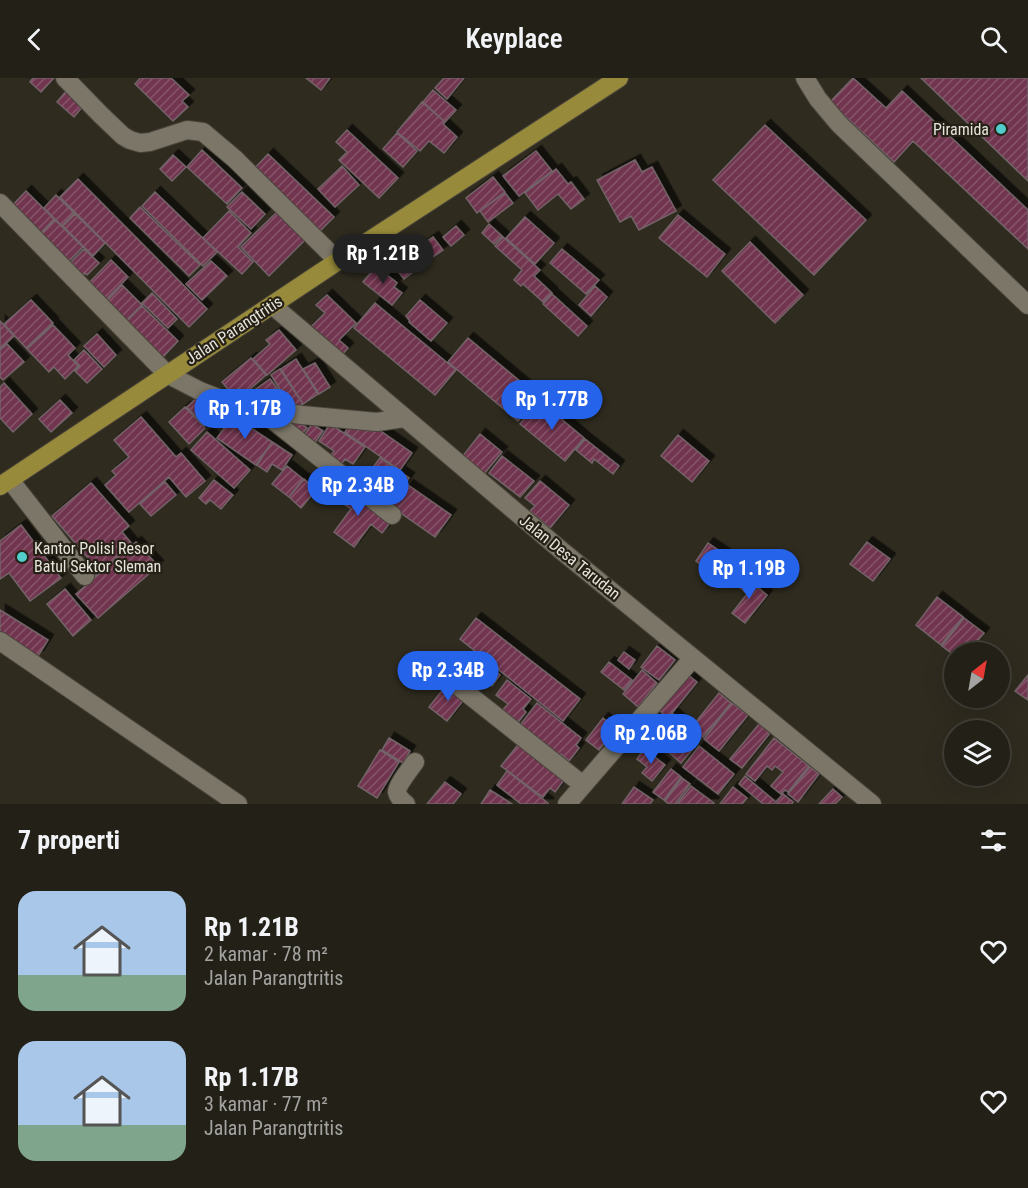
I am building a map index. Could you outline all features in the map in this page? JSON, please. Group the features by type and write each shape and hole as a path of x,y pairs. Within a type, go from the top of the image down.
{"main road":[{"name":"Jalan Parangtritis","path":"5,483 338,261 619,78"}],"street":[{"path":"65,78 123,136 130,140 140,143 150,142 187,130 202,132 235,159 338,261"},
{"path":"805,78 818,99 839,124 1028,305"},
{"path":"0,203 167,374 200,391 242,407 377,422 404,418"},
{"name":"Jalan Desa Tarudan","path":"272,305 860,800"},
{"path":"258,409 392,514"},
{"path":"5,483 85,576"},
{"path":"0,640 238,804"},
{"path":"567,804 693,658"},
{"path":"454,682 584,785"},
{"path":"406,804 398,796 398,787 415,762"}],"building":[{"path":"33,78 54,78 41,92 30,82"},
{"path":"140,78 171,78 189,95 182,101 188,107 173,121 135,84"},
{"path":"306,78 330,78 321,90"},
{"path":"444,78 464,78 447,99 435,88"},
{"path":"853,78 886,108 902,91 1028,210 1028,249 913,141 894,162 830,102"},
{"name":"Piramida","path":"921,78 1028,78 1028,181"},
{"path":"67,90 84,105 74,117 57,102"},
{"path":"433,90 456,110 445,122 423,102"},
{"path":"422,102 445,122 443,124 457,137 444,153 429,141 420,151 397,132"},
{"path":"765,125 866,220 814,275 713,180"},
{"path":"347,130 398,178 379,198 339,160 347,152 336,142"},
{"path":"397,133 417,151 403,167 383,149"},
{"path":"202,150 242,188 227,204 187,167"},
{"path":"536,151 552,171 519,196 503,176"},
{"path":"268,154 334,217 317,234 252,171"},
{"path":"173,155 186,167 172,181 160,169"},
{"path":"635,160 642,172 652,167 676,211 639,230 631,216 620,222 597,180"},
{"path":"342,166 359,185 335,207 318,189"},
{"path":"556,169 568,184 571,182 584,199 571,209 558,194 538,210 525,193"},
{"path":"493,177 505,192 477,213 466,198"},
{"path":"78,179 207,309 189,327 60,197"},
{"path":"26,191 54,219 38,236 10,208"},
{"path":"155,192 217,252 203,266 142,206"},
{"path":"242,192 265,214 251,229 227,207"},
{"path":"505,193 513,203 488,222 480,211"},
{"path":"56,195 74,213 62,226 44,208"},
{"path":"140,207 200,265 189,276 130,218"},
{"path":"280,209 308,237 269,276 241,247"},
{"path":"229,211 251,233 238,247 253,262 242,274 203,238"},
{"path":"75,214 105,243 93,256 63,226"},
{"path":"678,215 725,254 707,277 659,238"},
{"path":"525,217 554,243 535,264 506,238"},
{"path":"55,220 83,247 67,263 39,236"},
{"path":"489,224 502,236 494,244 482,233"},
{"path":"456,226 464,235 451,246 443,237"},
{"path":"433,237 443,250 424,263 415,250"},
{"path":"503,237 540,270 534,276 552,293 543,302 523,284 521,286 514,280 522,270 495,246"},
{"path":"404,240 422,265 404,279 385,254"},
{"path":"750,242 803,295 775,323 722,271"},
{"path":"84,249 99,263 81,278 72,269 75,266 71,262"},
{"path":"562,249 599,280 586,294 550,263"},
{"path":"111,260 128,277 104,302 87,285"},
{"path":"211,261 227,276 202,300 186,284"},
{"path":"376,266 397,283 394,287 402,293 392,305 363,282"},
{"path":"122,285 142,305 125,322 105,303"},
{"path":"595,286 607,297 591,316 579,305"},
{"path":"152,293 177,319 168,328 142,303"},
{"path":"552,294 587,326 578,336 543,304"},
{"path":"327,295 356,323 339,340 348,348 340,357 310,328 325,313 316,305"},
{"path":"31,300 53,323 26,348 4,324"},
{"path":"420,300 447,323 431,341 409,322 406,316"},
{"path":"375,303 456,370 435,395 354,328"},
{"path":"142,306 178,341 162,358 125,323"},
{"path":"0,321 14,336 0,349"},
{"path":"53,325 75,348 68,355 78,366 65,379 54,367 49,372 27,349"},
{"path":"279,330 296,350 267,375 253,359 270,344 266,340"},
{"path":"97,334 116,355 104,367 84,346"},
{"path":"468,338 539,397 518,421 448,362"},
{"path":"7,344 24,362 3,380 0,377 0,350"},
{"path":"84,350 102,369 87,383 75,371 80,366 74,360"},
{"path":"251,358 266,375 244,394 239,388 232,394 222,382"},
{"path":"296,359 318,394 303,404 281,369"},
{"path":"315,363 330,387 319,394 303,369"},
{"path":"280,369 303,404 293,410 271,375"},
{"path":"270,379 281,393 262,406 252,392"},
{"path":"4,383 32,414 13,432 0,418 0,387"},
{"path":"200,395 217,414 204,426 187,407"},
{"path":"60,400 72,413 51,432 39,419"},
{"path":"540,401 584,438 565,461 520,424"},
{"path":"185,407 205,428 189,444 169,422"},
{"path":"233,416 272,442 256,465 217,438"},
{"path":"290,416 307,428 301,435 285,424"},
{"path":"141,417 176,457 181,453 205,481 186,497 169,477 129,512 105,485 116,475 112,471 129,457 114,440"},
{"path":"353,421 368,431 372,425 412,453 400,470 345,432"},
{"path":"312,424 323,431 314,444 303,437"},
{"path":"330,424 365,447 353,464 345,459 341,464 330,457 334,451 319,441"},
{"path":"207,432 250,470 234,488 191,450"},
{"path":"480,434 502,452 484,474 462,457"},
{"path":"678,435 709,461 692,482 661,456"},
{"path":"585,439 619,466 613,474 594,459 592,463 576,450"},
{"path":"272,442 292,455 282,470 272,464 267,472 257,465"},
{"path":"502,456 534,481 520,497 489,473"},
{"path":"380,458 409,478 390,506 373,494 380,484 367,475"},
{"path":"287,466 303,479 289,497 272,484"},
{"path":"304,479 316,490 301,508 289,497"},
{"path":"214,480 233,495 221,509 210,500 206,504 199,498"},
{"path":"540,481 569,505 550,528 530,511 535,506 525,498"},
{"path":"165,482 176,495 151,516 140,504"},
{"path":"91,483 129,526 122,532 132,544 94,577 82,563 88,558 52,516"},
{"path":"343,484 392,520 382,533 371,524 354,547 334,532 351,509 334,497"},
{"path":"408,485 451,515 435,537 392,507"},
{"name":"Kantor Polisi Resor Batul Sektor Sleman","path":"21,525 61,578 30,601 9,573 0,579 0,541"},
{"path":"136,542 158,566 98,618 76,594"},
{"path":"867,542 890,559 873,581 850,564"},
{"path":"708,543 742,566 730,584 696,561"},
{"path":"745,577 767,595 745,623 732,613 747,594 738,586"},
{"path":"65,589 91,620 73,636 47,604"},
{"path":"937,597 963,617 941,645 916,625"},
{"path":"0,610 48,640 38,656 0,633"},
{"path":"476,618 580,699 563,721 460,639"},
{"path":"964,618 984,633 976,642 945,642"},
{"path":"657,646 675,660 659,680 641,667"},
{"path":"624,652 635,660 629,669 618,660"},
{"path":"483,662 500,675 492,686 474,673"},
{"path":"609,662 632,680 624,690 601,672"},
{"path":"642,670 657,683 638,707 623,694"},
{"path":"688,675 697,682 668,718 659,710"},
{"path":"1028,675 1028,700 1015,691"},
{"path":"507,680 531,699 523,709 526,712 516,725 501,712 508,704 496,695"},
{"path":"448,683 466,697 447,721 429,707"},
{"path":"719,693 731,703 703,737 691,728"},
{"path":"537,703 581,738 576,745 579,748 569,761 561,754 556,760 517,729"},
{"path":"732,703 748,715 719,751 704,739"},
{"path":"672,713 701,738 692,750 662,725"},
{"path":"603,718 616,729 599,750 586,740"},
{"path":"759,724 770,733 742,768 730,759"},
{"path":"661,726 691,751 681,763 652,738"},
{"path":"643,732 653,740 647,749 636,741"},
{"path":"389,738 410,751 403,763 382,750"},
{"path":"774,738 809,766 788,792 785,790 781,794 771,786 783,772 775,766 772,770 767,766 755,781 746,774"},
{"path":"521,741 567,776 555,792 550,788 543,797 501,766"},
{"path":"699,746 734,774 718,794 683,767"},
{"path":"644,749 665,765 652,781 642,773 647,767 637,759"},
{"path":"380,750 399,762 377,798 358,786"},
{"path":"810,767 819,774 798,802 788,794"},
{"path":"671,769 681,777 664,800 653,792"},
{"path":"507,771 548,804 521,804 497,785"},
{"path":"745,776 776,802 783,794 793,802 792,804 763,804 739,784"},
{"path":"682,778 690,784 675,804 669,804 665,801"},
{"path":"445,782 461,794 453,804 427,804"},
{"path":"691,786 714,803 677,804"},
{"path":"634,787 653,800 650,804 622,804"},
{"path":"733,787 747,798 742,804 720,804"},
{"path":"833,789 842,797 835,804 819,804"},
{"path":"490,790 512,804 481,804"}],"place":[{"name":"Piramida","path":"1001,129"},
{"name":"Kantor Polisi Resor Batul Sektor Sleman","path":"22,557"}]}
